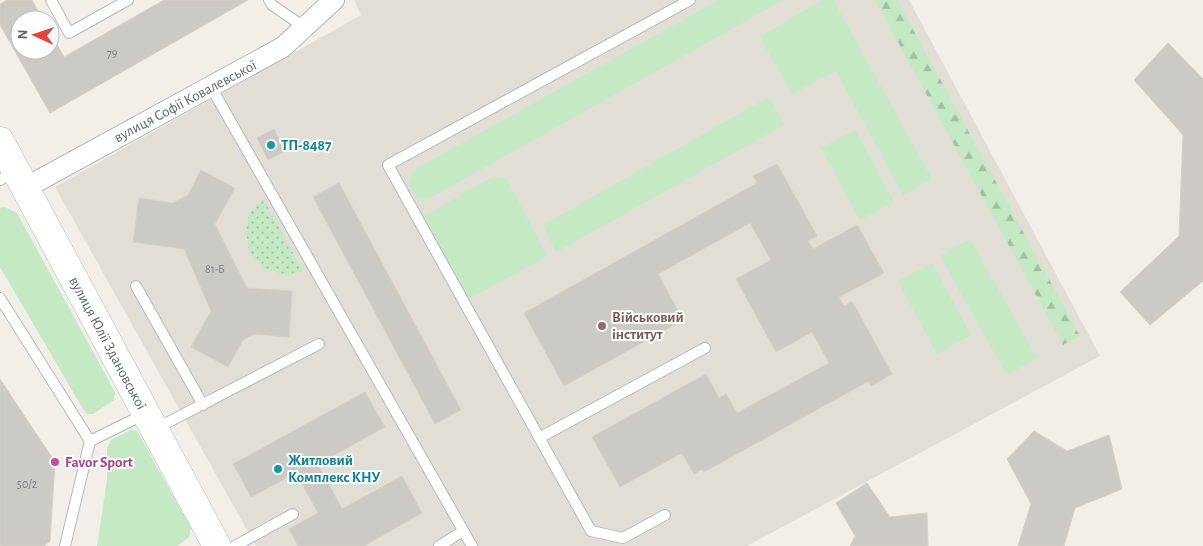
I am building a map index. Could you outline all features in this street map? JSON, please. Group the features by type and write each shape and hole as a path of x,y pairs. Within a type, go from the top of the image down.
{"street":[{"name":"вулиця Софії Ковалевської","path":"14,179 211,87 284,48 334,0"},
{"name":"вулиця Юлії Здановської","path":"0,141 14,179 217,546"}],"lane":[{"path":"51,0 69,33 128,0"},
{"path":"269,0 272,5 304,27"},
{"path":"666,515 623,538 591,531 388,166 690,0"},
{"path":"211,87 472,546"},
{"path":"136,286 203,405"},
{"path":"0,298 90,441 65,546"},
{"path":"90,441 203,405 319,344"},
{"path":"539,438 705,348"},
{"path":"235,546 293,514"},
{"path":"439,546 464,532"}],"shaded area":[{"path":"354,0 909,0 1100,356 747,546 256,546 55,187 361,15"}],"green space":[{"path":"719,0 783,0 428,199 417,198 409,184 414,170"},
{"path":"822,0 833,0 932,179 903,195 836,71 792,94 760,37"},
{"path":"875,0 897,0 1080,336 1063,345"},
{"path":"769,97 784,125 556,252 543,225"},
{"path":"855,130 894,202 860,220 821,148"},
{"path":"494,176 506,178 547,256 467,300 421,218"},
{"path":"263,199 303,271 287,276 264,268 249,253 246,230 249,213"},
{"path":"4,207 17,213 115,392 114,400 93,414 86,414 0,267 0,208"},
{"path":"970,239 1037,358 1007,375 940,256"},
{"path":"932,263 971,335 937,354 898,281"},
{"path":"131,430 137,431 191,528 189,537 177,546 97,546 107,480 107,448 111,440"}],"building":[{"path":"7,0 32,0 38,10 10,10 10,43 0,25 0,4"},
{"path":"164,0 248,0 50,113 20,60 60,60 60,50 64,57"},
{"path":"1168,43 1203,79 1203,281 1150,325 1120,292 1179,236 1183,135 1134,80"},
{"name":"ТП-8487","path":"274,129 285,151 268,160 257,138"},
{"name":"Військовий інститут","path":"777,164 817,236 808,241 813,249 857,225 884,273 839,297 844,306 852,301 892,374 871,386 869,381 704,472 702,469 694,474 682,453 620,487 592,437 706,374 719,398 726,394 737,413 829,363 812,332 776,352 736,279 771,260 750,223 658,274 683,320 564,386 524,313 757,183 753,176"},
{"path":"201,170 235,188 215,224 247,288 292,291 289,337 254,334 243,340 228,367 191,347 211,311 184,249 133,242 139,198 173,203 188,195"},
{"path":"339,183 461,410 435,424 313,197"},
{"path":"0,379 55,462 50,541 44,546 0,546"},
{"name":"Житловий Комплекс КНУ","path":"365,392 385,427 318,464 342,509 402,476 422,513 364,546 298,546 289,529 318,513 296,473 251,497 233,464"},
{"path":"1034,431 1067,451 1109,435 1122,489 1075,508 1064,546 1018,546 1031,504 1007,459"},
{"path":"867,483 890,517 927,513 928,546 850,546 855,536 836,503"}],"place":[{"name":"ТП-8487","path":"271,145"},
{"name":"Військовий інститут","path":"602,326"},
{"name":"Favor Sport","path":"55,462"},
{"name":"Житловий Комплекс КНУ","path":"278,469"}]}
